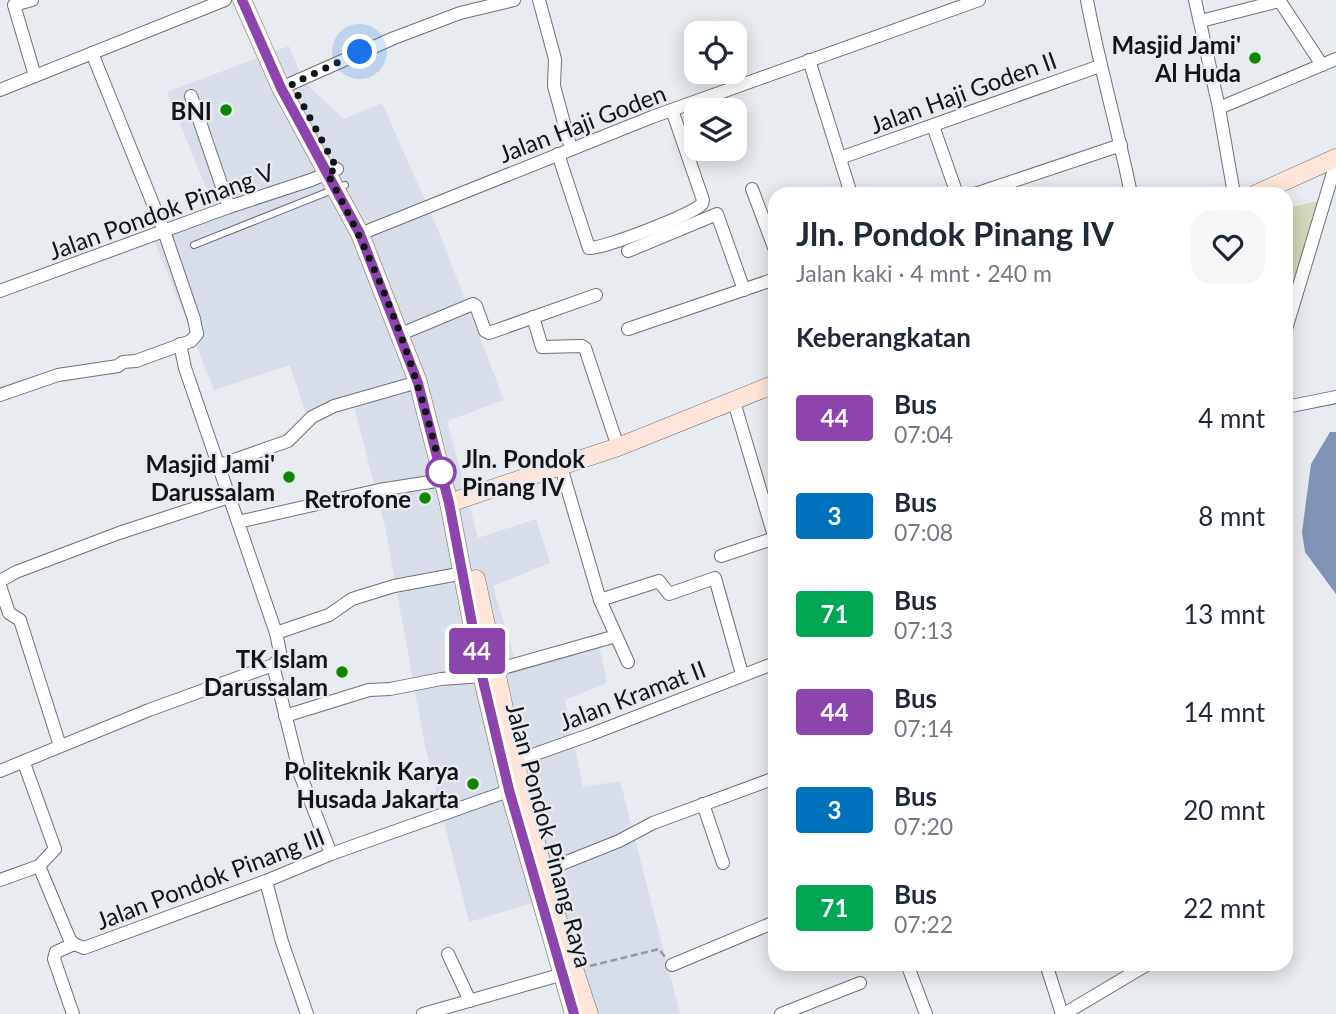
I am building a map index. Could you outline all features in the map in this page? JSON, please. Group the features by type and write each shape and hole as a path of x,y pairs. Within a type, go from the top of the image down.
{"main road":[{"name":"Jalan Pondok Pinang Raya","path":"242,0 365,233 408,331 427,389 454,502 509,763 538,874 568,973 574,1014"},
{"name":"Jalan Pondok Pinang Raya","path":"255,0 286,86"},
{"path":"1273,187 1336,161"},
{"name":"Jalan Pondok Pinang Raya","path":"365,233 418,383 443,480 454,502 464,573 479,622"},
{"path":"454,502 618,447 768,387"},
{"name":"Jalan Pondok Pinang Raya","path":"568,973 589,1014"}],"street":[{"path":"32,0 14,5 35,76"},
{"path":"0,90 225,0"},
{"path":"539,0 555,60 554,86 565,151 589,248 597,248 628,237 691,212 702,204 703,200 672,110"},
{"path":"940,0 945,13"},
{"name":"Jalan Haji Goden","path":"365,233 672,110 979,0"},
{"path":"1087,0 1129,187"},
{"path":"1195,0 1219,108 1233,187"},
{"path":"286,86 394,37 460,13 507,1"},
{"path":"1201,21 1279,1 1322,65"},
{"path":"0,395 58,375 119,366 123,362 135,361 191,341 197,334 198,330 164,231 92,53"},
{"path":"809,60 849,187"},
{"path":"1219,108 1336,60"},
{"name":"Jalan Haji Goden II","path":"840,158 1100,66"},
{"path":"191,96 229,207"},
{"path":"933,126 955,187"},
{"path":"996,187 1121,145"},
{"path":"1293,305 1336,161"},
{"name":"Jalan Pondok Pinang V","path":"0,291 229,207 336,179"},
{"path":"752,189 768,231"},
{"path":"628,251 717,214 744,290"},
{"path":"628,329 768,281"},
{"path":"408,331 473,304 487,333 596,295"},
{"path":"533,317 542,347 585,348 618,447"},
{"path":"0,771 149,710 274,665 281,657 276,633 185,368 180,344"},
{"path":"217,466 288,441 306,421 334,406 418,383"},
{"path":"1293,406 1336,397"},
{"path":"734,402 768,516"},
{"path":"561,467 600,600 628,662"},
{"path":"238,522 379,490 443,480"},
{"path":"60,746 20,620 9,613 0,583 16,572 119,533 229,496"},
{"path":"721,556 768,540"},
{"path":"276,633 329,615 352,599 394,586 464,573"},
{"path":"600,600 659,581 669,594 715,578 741,674"},
{"path":"285,716 369,690 489,673 616,636"},
{"path":"274,665 300,774 331,854"},
{"name":"Jalan Kramat II","path":"509,763 768,665"},
{"path":"0,880 38,866 55,849 24,763"},
{"path":"538,874 619,841 646,825 768,781"},
{"name":"Jalan Pondok Pinang III","path":"38,866 69,940 84,948 266,881 331,854 515,788"},
{"path":"703,804 723,863"},
{"path":"266,881 282,942 307,1014"},
{"path":"672,965 768,925"},
{"path":"73,1014 54,959 56,952 74,944"},
{"path":"448,954 470,1000"},
{"path":"910,971 926,1014"},
{"path":"1048,971 1063,1014 1135,971"},
{"path":"423,1014 440,1012 470,1000 568,973"},
{"path":"781,1014 860,983"}],"lane":[{"path":"194,245 336,179"}],"path":[{"path":"568,973 659,949 672,965"}],"shaded area":[{"path":"289,46 304,82 344,119 382,103 439,232 504,400 447,421 478,538 536,519 550,563 493,586 517,667 599,646 607,683 565,700 583,787 620,781 680,1014 568,1014 532,903 469,922 425,746 385,527 354,406 309,423 290,365 214,390 155,242 216,212 167,92"}],"green space":[{"path":"1323,200 1293,285 1293,206"}],"water":[{"path":"1330,432 1336,432 1336,594 1305,552 1302,532 1311,464"}],"bus line":[{"name":"44","path":"242,0 281,88 360,234 418,383 449,503 482,676 509,790 574,1014"}],"place":[{"name":"Masjid Jami' Al Huda","path":"1255,58"},
{"name":"BNI","path":"226,110"},
{"name":"Jln. Pondok Pinang IV","path":"441,472"},
{"name":"Masjid Jami' Darussalam","path":"289,477"},
{"name":"Retrofone","path":"425,498"},
{"name":"TK Islam Darussalam","path":"342,672"},
{"name":"Politeknik Karya Husada Jakarta","path":"473,784"}],"route":[{"path":"360,52 292,84 337,169 327,173 360,234 393,313 418,383 443,480 441,472"}]}
